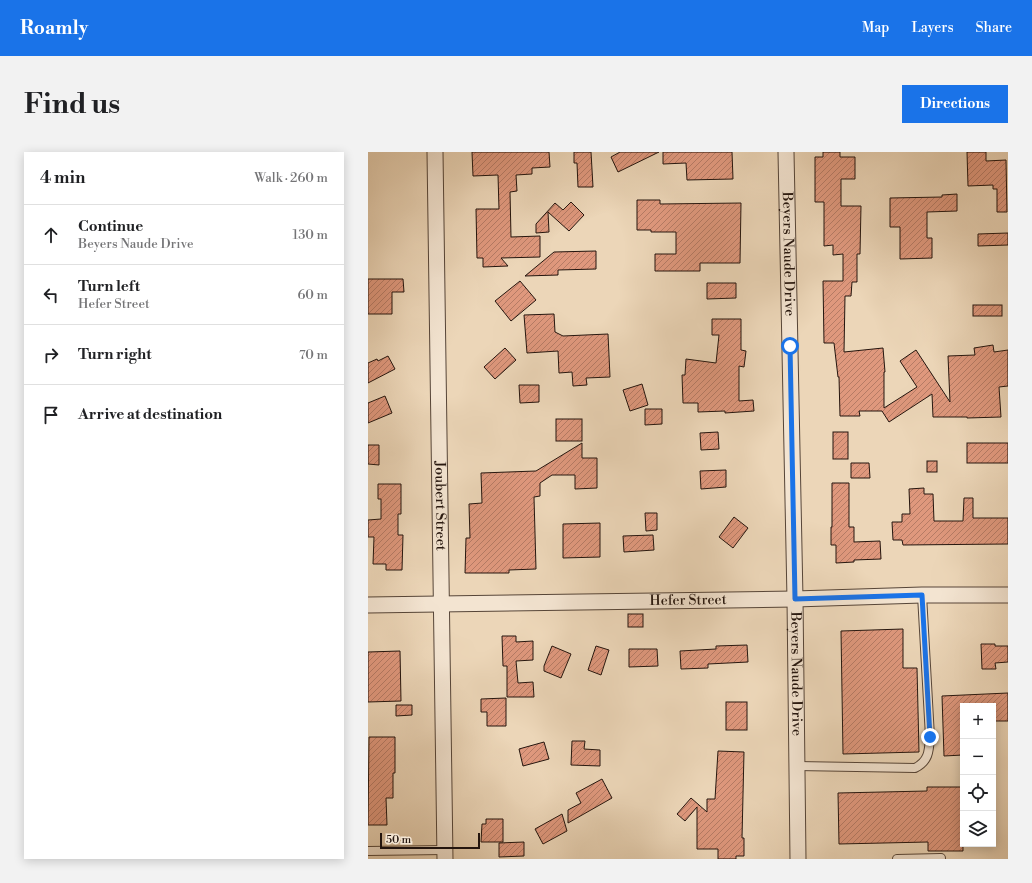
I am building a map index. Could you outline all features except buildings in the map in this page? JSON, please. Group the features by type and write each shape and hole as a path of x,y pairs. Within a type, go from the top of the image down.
{"street":[{"name":"Joubert Street","path":"435,152 445,854"},
{"name":"Beyers Naude Drive","path":"786,152 795,599 798,859"},
{"name":"Hefer Street","path":"368,605 795,599 922,595 1008,595"}],"lane":[{"path":"797,766 915,768 926,761 929,753 930,737 922,595"},
{"path":"368,850 445,854"},
{"path":"897,859 941,858"}],"route":[{"path":"790,346 795,599 922,595 930,737"}]}
